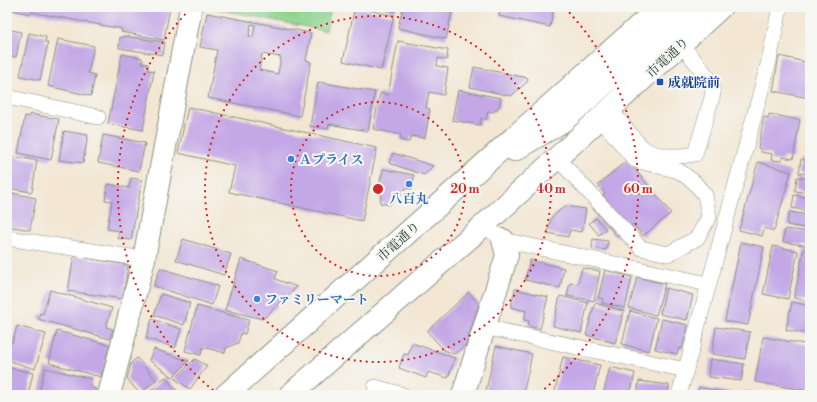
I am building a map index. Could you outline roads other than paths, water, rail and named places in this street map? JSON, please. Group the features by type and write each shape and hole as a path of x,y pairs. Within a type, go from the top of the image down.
{"street":[{"path":"109,395 144,259 191,7"},
{"name":"市電通り","path":"226,395 660,7"},
{"path":"474,172 563,121 691,7"},
{"name":"市電通り","path":"290,395 484,225 721,7"},
{"path":"463,395 507,256 503,240"}],"lane":[{"path":"680,395 708,284 769,61 780,7"},
{"path":"605,114 644,148 658,154 684,156 695,154 713,94 711,81 681,44"},
{"path":"7,97 98,116"},
{"path":"557,158 641,248 668,254 698,238 709,218 705,195 694,182 679,171 636,160 605,114"},
{"path":"484,225 503,240 708,284"},
{"path":"7,238 144,259"},
{"path":"484,327 686,370"},
{"path":"375,387 403,395"}],"place":[{"name":"成就院前","path":"660,82"},
{"name":"Ａプライス","path":"291,159"},
{"name":"八百丸","path":"409,184"},
{"name":"ファミリーマート","path":"257,299"}]}
